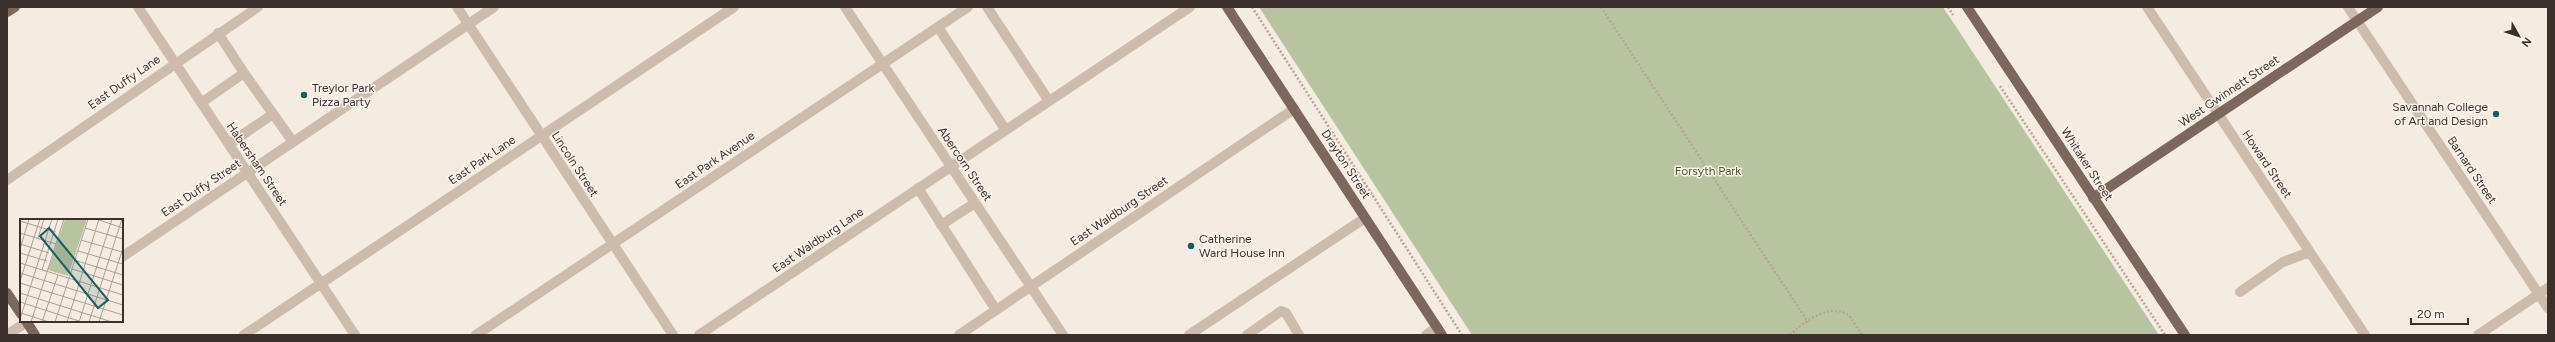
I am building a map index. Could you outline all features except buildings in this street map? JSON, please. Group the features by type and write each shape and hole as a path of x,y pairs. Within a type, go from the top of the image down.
{"main road":[{"path":"7,12 15,7"},
{"name":"Drayton Street","path":"1227,7 1440,331"},
{"name":"Whitaker Street","path":"1967,7 2185,335"},
{"name":"West Gwinnett Street","path":"2093,198 2378,7"},
{"path":"7,293 20,312"},
{"path":"27,322 36,335"}],"street":[{"name":"Habersham Street","path":"138,7 355,335"},
{"name":"East Duffy Lane","path":"7,180 174,63 258,7"},
{"name":"Lincoln Street","path":"457,7 673,335"},
{"name":"East Duffy Street","path":"123,256 494,7"},
{"name":"East Park Lane","path":"244,335 734,7"},
{"name":"Abercorn Street","path":"845,7 1063,335"},
{"name":"East Park Avenue","path":"476,335 968,7"},
{"path":"987,7 1049,101"},
{"name":"East Waldburg Lane","path":"699,335 1190,7"},
{"name":"Howard Street","path":"2147,7 2365,335"},
{"name":"Barnard Street","path":"2348,7 2548,308"},
{"path":"938,26 1006,129"},
{"path":"218,33 244,73 293,142"},
{"path":"201,103 244,73"},
{"name":"East Waldburg Street","path":"959,335 1294,109"},
{"path":"228,144 273,114"},
{"path":"918,188 996,310"},
{"path":"941,225 975,203"},
{"path":"1189,335 1365,218"},
{"path":"2240,292 2283,262 2310,252"},
{"path":"2478,335 2548,288"},
{"path":"1247,335 1281,311 1286,313 1299,335"},
{"path":"7,335 22,322"},
{"path":"1426,335 1440,331"}],"path":[{"path":"1252,7 1462,335"},
{"path":"1601,7 1808,322"},
{"path":"1948,7 1957,20"},
{"path":"1996,80 2165,335"},
{"path":"1790,335 1823,313 1840,311 1849,316 1862,335"}],"green space":[{"name":"Forsyth Park","path":"1259,7 1943,7 2159,335 1472,335"}],"place":[{"name":"Treylor Park Pizza Party","path":"304,95"},
{"name":"Savannah College of Art and Design","path":"2496,114"},
{"name":"Catherine Ward House Inn","path":"1191,246"}]}
